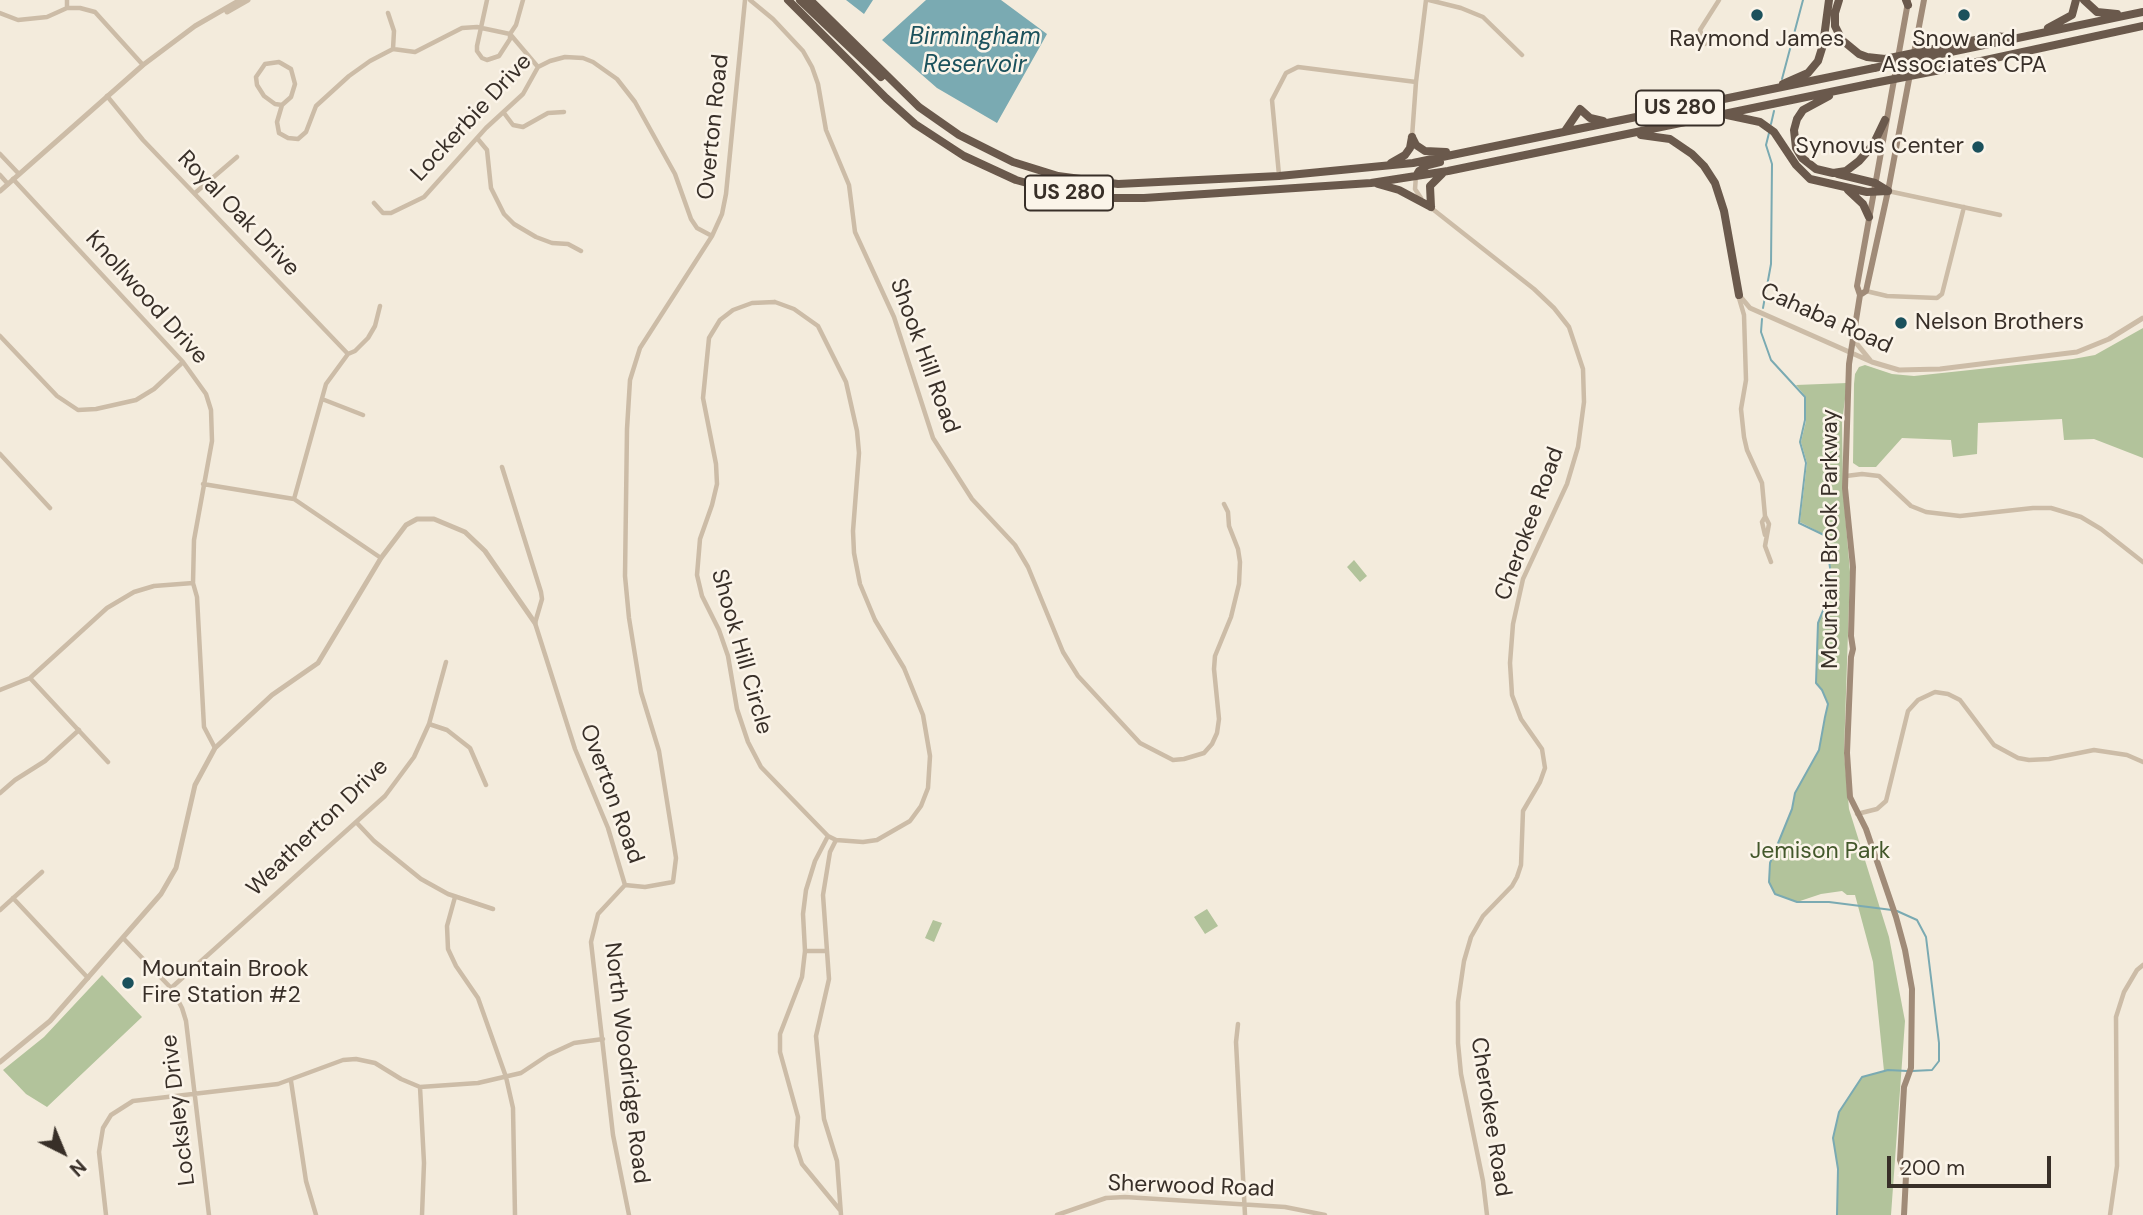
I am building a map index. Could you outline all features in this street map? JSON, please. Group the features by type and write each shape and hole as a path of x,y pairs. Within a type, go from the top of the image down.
{"highway":[{"name":"US 280","path":"788,0 915,124 964,156 1016,180 1056,191 1104,198 1144,198 1371,183 1448,171 2143,26"},
{"path":"800,0 866,64 919,107"},
{"name":"US 280","path":"810,0 919,107 959,135 1013,162 1058,176 1118,184 1279,176 1413,163 1763,92 1937,51"},
{"path":"1829,0 1834,7 1835,26 1842,40 1851,49 1867,57 1885,59 1937,51 1994,36 2015,38 2143,12"},
{"path":"2035,34 2067,19 2076,0"},
{"path":"2084,0 2097,12 2126,15"},
{"path":"1763,92 1808,73 1818,61 1834,7"},
{"path":"1847,89 1807,107 1800,114 1794,131 1796,148 1802,158 1816,169 1875,183 1888,191"},
{"path":"1564,131 1580,109 1594,119 1609,122"},
{"path":"1724,114 1760,122 1774,132 1805,176 1820,183 1846,189 1873,193 1888,191"},
{"path":"1833,173 1846,171 1859,161 1873,145 1885,120"},
{"path":"1624,135 1650,135 1670,139 1704,166 1715,183 1724,211 1739,295"},
{"path":"1416,176 1428,166 1517,145 1540,136"},
{"path":"1412,137 1416,145 1425,151 1470,151"},
{"path":"1386,165 1405,155 1410,148 1412,137"},
{"path":"1431,207 1430,186 1436,178 1448,171"},
{"path":"1371,183 1399,190 1431,207"},
{"path":"1846,189 1863,204 1869,217"}],"main road":[{"path":"1863,293 1888,191 1924,0"},
{"path":"1863,293 1857,286 1907,2"},
{"name":"Mountain Brook Parkway","path":"1863,293 1854,331 1848,389 1845,488 1853,567 1853,649 1847,753 1850,797 1866,829 1896,917 1912,989 1911,1069 1904,1089 1900,1160 1906,1176 1904,1215"}],"street":[{"path":"67,0 67,8"},
{"path":"0,191 143,65 195,26 240,0"},
{"path":"195,26 241,6 248,0"},
{"path":"487,0 477,51 487,60 499,55 510,39 523,0"},
{"name":"Overton Road","path":"0,1062 50,1021 161,894 182,851 195,785 215,748 272,695 318,663 381,558 406,525 417,519 434,519 452,524 465,532 485,551 535,623 575,749 608,828 625,885 645,887 673,882 676,858 659,751 641,692 625,576 630,380 640,348 712,236 724,206 745,0"},
{"name":"Shook Hill Road","path":"750,0 773,19 803,51 812,67 818,84 826,130 849,185 855,232 894,317 933,438 972,499 1015,544 1028,567 1063,652 1078,676 1140,743 1173,760 1204,753 1217,733 1219,719 1215,656 1231,617 1239,584 1240,562 1224,504"},
{"path":"1412,137 1427,0 1461,8 1483,17 1522,55"},
{"path":"1705,44 1700,30 1719,0"},
{"path":"0,13 18,20 34,20 67,8 95,12 143,65"},
{"path":"388,13 394,31 393,49"},
{"path":"282,105 275,104 260,92 256,77 265,64 279,62 291,69 293,94 282,105 277,122 279,133 298,139 306,132 316,106 370,61 393,49 415,52 462,28 510,34 538,67"},
{"name":"Lockerbie Drive","path":"374,203 383,213 391,213 424,197 477,138 523,94 538,67 565,58 583,58 617,79 635,102 675,174 691,219 698,228 712,236"},
{"path":"1279,176 1272,100 1286,73 1298,67 1416,82"},
{"name":"Royal Oak Drive","path":"107,95 143,139 348,354"},
{"path":"504,113 513,125 523,127 548,113 564,112"},
{"path":"477,138 487,150 491,188 504,214 514,224 536,237 552,243 568,244 581,251"},
{"path":"0,154 19,174"},
{"path":"195,193 237,157"},
{"name":"Knollwood Drive","path":"0,175 10,182 183,362 206,394 211,410 212,440 194,540 193,583 197,597 205,727 215,748"},
{"name":"Cherokee Road","path":"1416,176 1415,189 1418,195 1554,308 1569,327 1583,369 1584,402 1578,447 1567,484 1523,579 1513,624 1510,663 1512,695 1521,719 1542,749 1545,768 1523,811 1521,865 1517,877 1512,886 1483,916 1471,937 1464,961 1458,1002 1461,1074 1483,1181 1487,1215"},
{"path":"1888,191 2000,215"},
{"path":"1863,293 1937,298 1942,294 1964,207"},
{"path":"1739,295 1744,315 1746,380 1741,409 1744,437 1746,450 1762,483 1765,516 1769,524 1765,545 1771,562"},
{"name":"Cahaba Road","path":"1739,295 1750,308 1872,362 1899,370 1940,369 2077,352 2109,339 2143,318"},
{"name":"Shook Hill Circle","path":"775,302 794,309 818,326 846,382 859,453 853,531 860,584 875,620 915,692 923,715 930,756 928,788 921,806 910,821 877,840 836,840 828,836 761,767 748,742 737,709 728,656 702,596 697,575 700,539 717,484 716,464 703,398 709,338 720,320 733,310 752,303 775,302"},
{"path":"294,499 326,384 348,354 368,338 380,306"},
{"path":"1854,331 1857,344 1872,362"},
{"path":"0,336 57,396 78,410 136,400 155,389 183,362"},
{"path":"322,399 363,415"},
{"path":"0,454 50,508"},
{"path":"502,467 541,592 542,599 535,623"},
{"path":"1846,476 1879,476 1912,506 1926,513 1960,516 2051,508 2081,517 2143,562"},
{"path":"203,484 294,499 381,558"},
{"path":"0,690 30,678 107,608 142,588 193,583"},
{"name":"Weatherton Drive","path":"170,989 385,796 407,767 429,724 446,662"},
{"path":"30,678 108,762"},
{"path":"1857,814 1877,809 1886,801 1908,712 1918,700 1935,692 1960,700 1994,745 2018,758 2049,759 2094,750 2127,755 2143,762"},
{"path":"429,724 447,730 470,748 486,785"},
{"path":"0,793 45,761 79,730"},
{"path":"356,822 404,868 421,879 456,897 494,909"},
{"path":"828,836 815,861 806,890 802,977 780,1034 780,1052 798,1117 796,1146 802,1164 840,1213"},
{"path":"836,840 830,852 823,895 829,979 816,1036 824,1119 837,1161 840,1213"},
{"path":"0,910 42,872"},
{"name":"North Woodridge Road","path":"625,885 602,907 593,928 593,959 613,1135 629,1215"},
{"path":"456,897 447,926 448,949 478,998 506,1077 513,1108 515,1215"},
{"path":"13,898 88,978"},
{"name":"Locksley Drive","path":"124,939 170,989 182,1007 186,1021 209,1215"},
{"path":"805,951 827,950"},
{"path":"2110,1215 2117,1166 2116,1017 2124,992 2143,965"},
{"path":"1238,1024 1236,1042 1245,1215"},
{"path":"106,1215 99,1152 103,1128 111,1115 133,1101 278,1084 329,1065 356,1059 375,1063 420,1087 478,1083 521,1073 548,1055 574,1043 603,1039"},
{"path":"291,1081 306,1181 316,1215"},
{"path":"420,1087 424,1163 422,1215"},
{"name":"Sherwood Road","path":"1057,1215 1105,1198 1125,1197 1284,1207 1325,1215"}],"green space":[{"path":"2143,328 2143,458 2094,439 2064,440 2062,419 1978,423 1977,454 1953,457 1951,440 1902,438 1876,467 1859,467 1853,463 1854,384 1859,367 1865,365 1892,374 1914,376 2073,359 2095,355"},
{"name":"Jemison Park","path":"1847,383 1842,423 1843,490 1850,572 1844,753 1849,809 1889,937 1905,1021 1891,1215 1837,1215 1838,1169 1833,1138 1839,1112 1862,1077 1884,1071 1873,962 1855,895 1847,895 1842,891 1797,902 1775,894 1769,882 1770,863 1792,809 1795,793 1819,750 1828,704 1816,683 1818,623 1828,601 1830,568 1827,536 1800,522 1807,463 1801,442 1806,421 1806,397 1796,385"},
{"path":"1354,560 1367,576 1360,582 1347,567"},
{"path":"1207,909 1218,926 1205,934 1194,917"},
{"path":"933,920 942,923 934,942 925,938"},
{"path":"102,975 142,1017 47,1107 26,1094 3,1070 44,1037"}],"water":[{"path":"846,0 873,0 864,14"},
{"name":"Birmingham Reservoir","path":"926,0 1001,0 1047,34 997,123 937,88 882,40"}],"waterway":[{"path":"1782,79 1803,0"},
{"path":"1771,124 1774,111"},
{"path":"1763,308 1771,264 1772,164 1766,145 1769,133"},
{"path":"1762,319 1761,332 1771,360 1805,397 1805,420 1800,442 1806,463 1799,523 1826,536 1830,568 1827,601 1818,623 1816,683 1828,704 1819,750 1795,793 1792,809 1770,863 1769,882 1775,894 1797,902 1829,902 1892,910"},
{"path":"1897,911 1917,920 1926,937 1939,1043 1939,1061 1932,1070 1912,1071"},
{"path":"1837,1215 1838,1169 1833,1138 1839,1112 1862,1077 1888,1070 1907,1071"}],"place":[{"name":"Raymond James","path":"1757,15"},
{"name":"Snow and Associates CPA","path":"1964,15"},
{"name":"Synovus Center","path":"1978,147"},
{"name":"Nelson Brothers","path":"1901,323"},
{"name":"Mountain Brook Fire Station #2","path":"128,983"}]}
